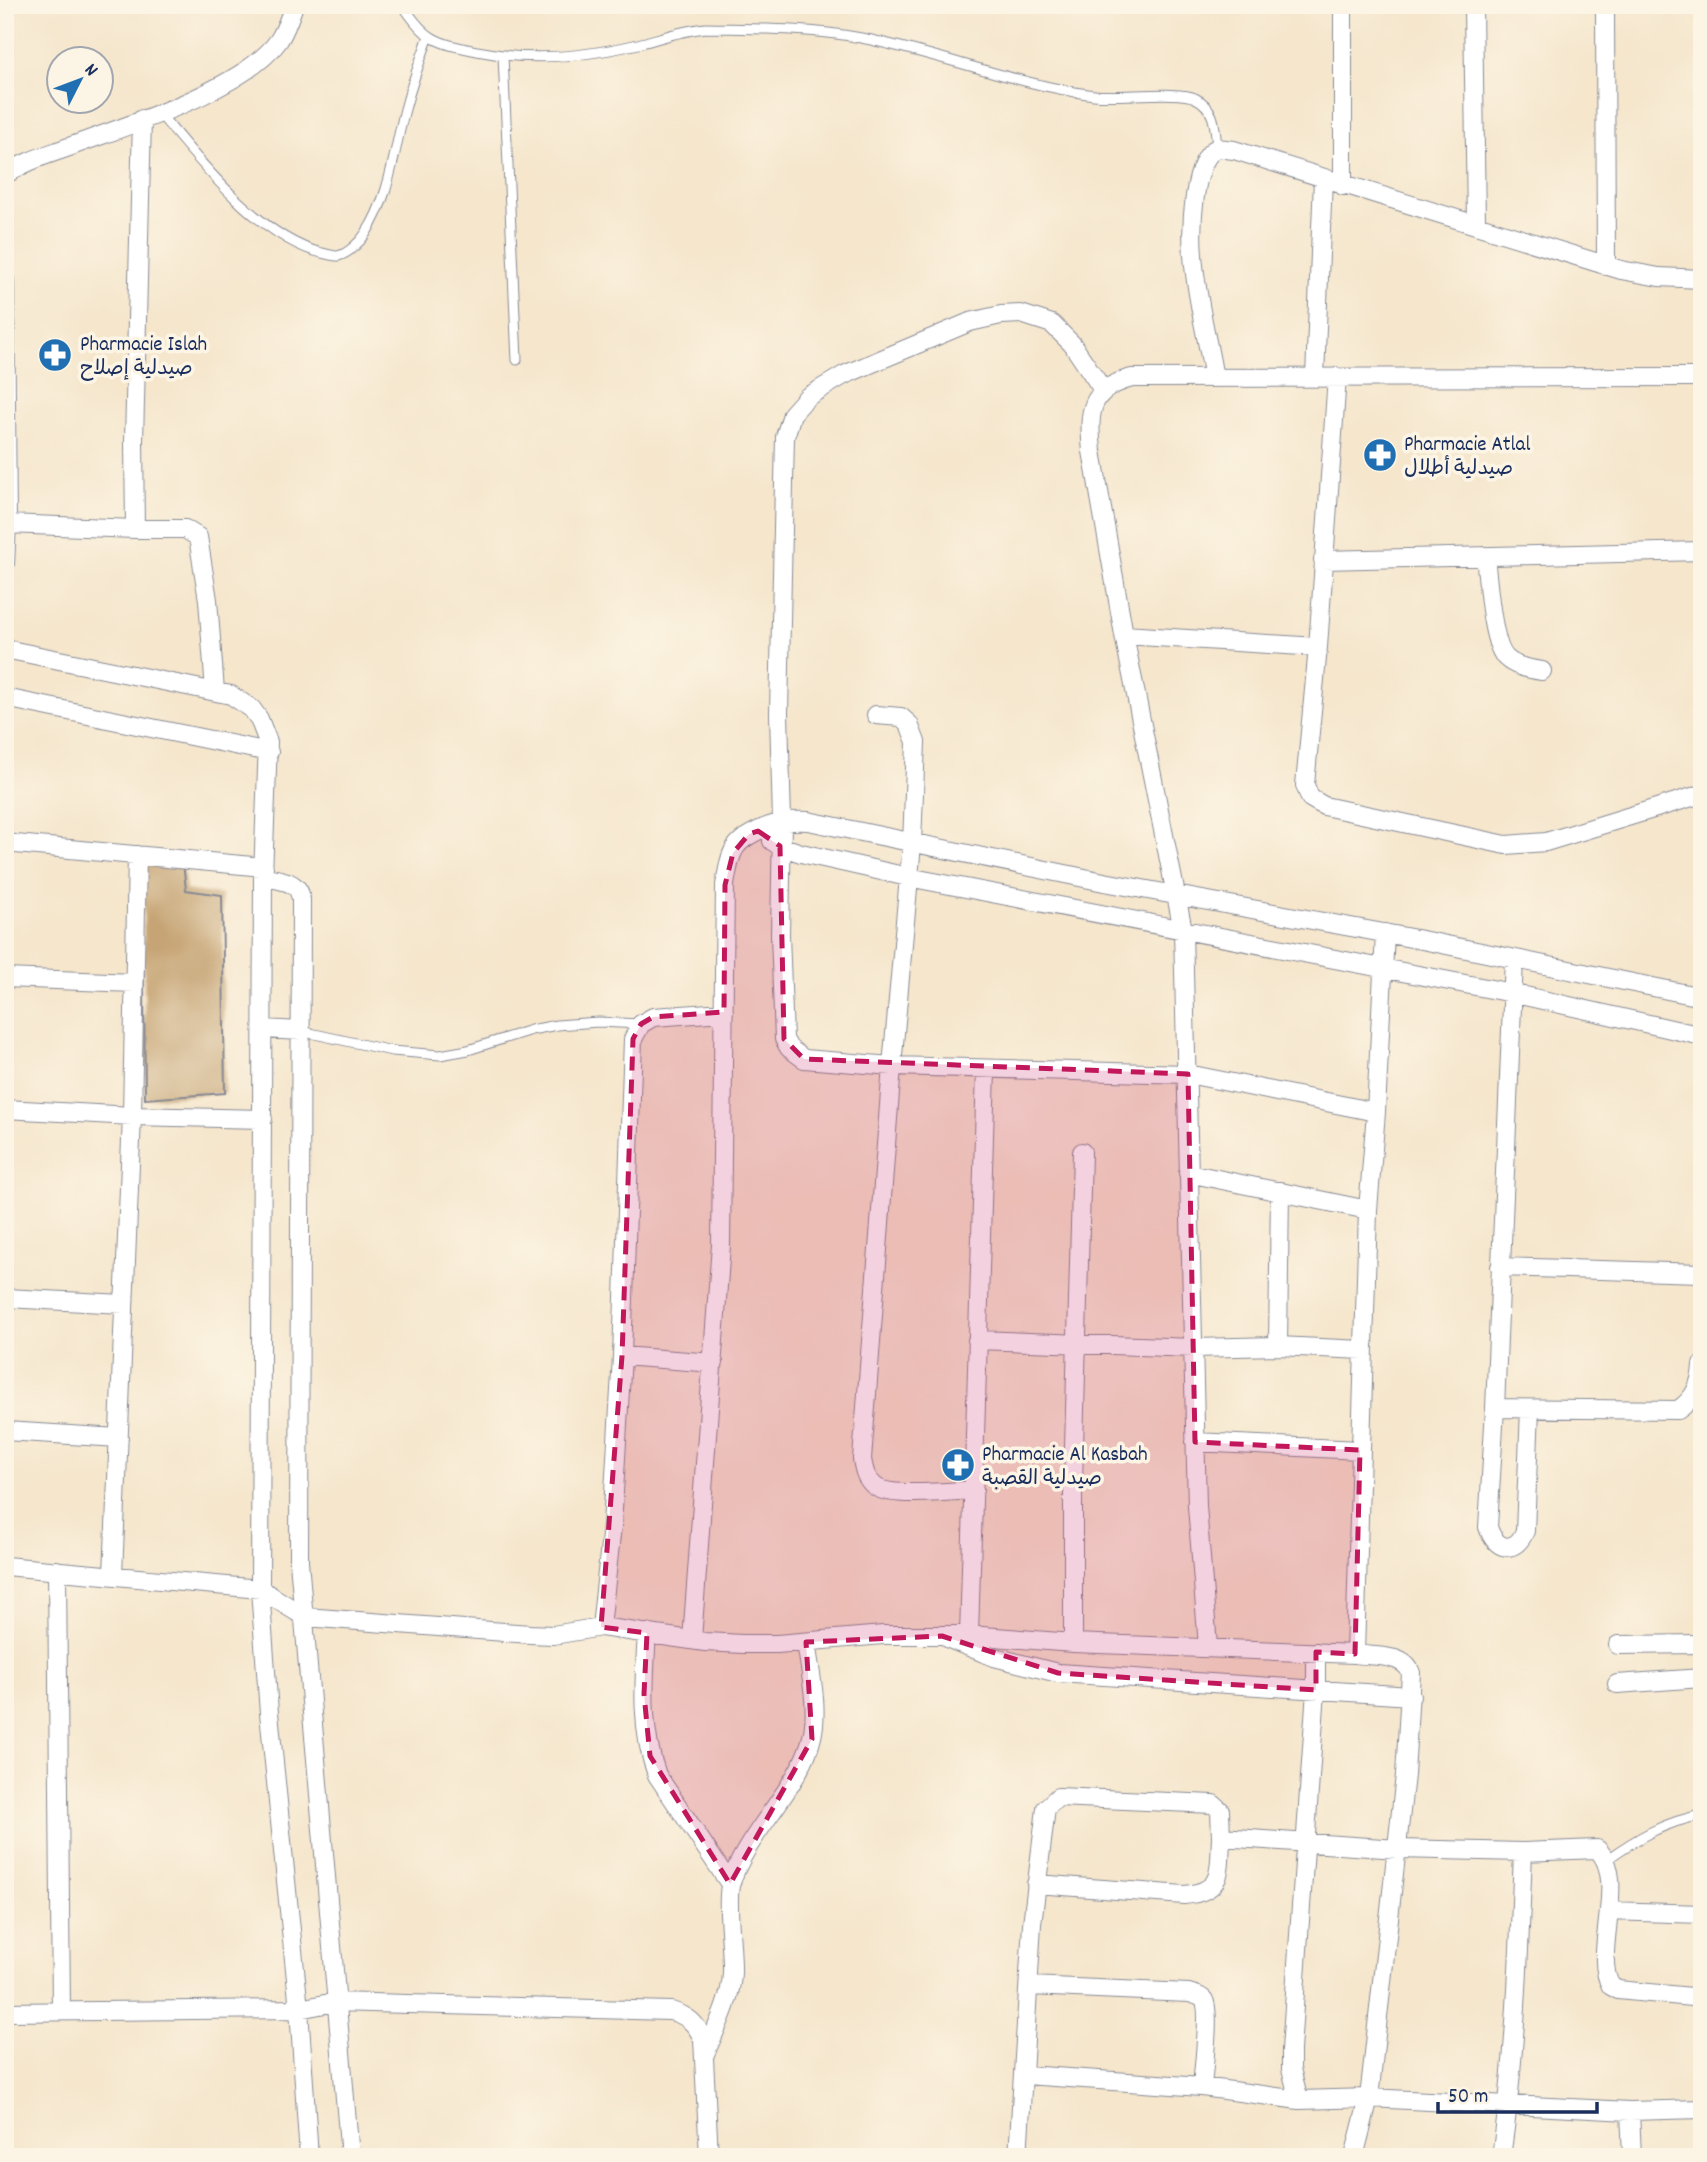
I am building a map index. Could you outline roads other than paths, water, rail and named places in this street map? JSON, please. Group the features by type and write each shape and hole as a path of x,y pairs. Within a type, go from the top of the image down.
{"street":[{"path":"5,175 36,159 160,114 198,97 246,70 278,40 294,5"},
{"path":"1343,5 1343,186"},
{"path":"1473,5 1476,224"},
{"path":"1605,5 1606,266"},
{"path":"135,529 134,441 142,120"},
{"path":"1214,378 1193,257 1192,228 1202,166 1212,150 1217,148 1234,150 1606,266 1638,274 1702,279"},
{"path":"1315,377 1323,178"},
{"path":"5,281 8,524 5,565"},
{"path":"1103,390 1072,344 1052,324 1021,314 1001,315 970,323 844,375 807,397 792,414 785,437 779,713 784,1039 789,1048 804,1059 814,1061 986,1070 1188,1074 1376,1112"},
{"path":"1337,377 1318,647 1305,785 1310,798 1324,806 1489,842 1524,845 1546,842 1702,794"},
{"path":"1208,1647 1197,1506 1184,930 1124,635 1090,424 1093,405 1103,390 1115,382 1132,378 1702,377"},
{"path":"8,524 185,529 198,537 208,600 215,691"},
{"path":"1323,560 1702,551"},
{"path":"1485,556 1497,646 1507,659 1523,668 1542,671"},
{"path":"1124,635 1318,647"},
{"path":"5,649 215,691 242,700 252,709 264,729 269,752 263,872 260,1589 269,1713 299,2009 309,2157"},
{"path":"5,698 269,752"},
{"path":"876,715 901,717 909,724 916,742 912,844 892,1066 864,1473 875,1487 894,1493 974,1490"},
{"path":"692,1640 721,1245 725,885 729,864 736,845 742,838 782,821 808,821 1178,897 1385,933 1702,997"},
{"path":"758,831 780,846 801,853 908,877 1512,993 1702,1036"},
{"path":"5,843 137,855 263,872 292,884 301,892 299,1560 350,2157"},
{"path":"113,1575 132,1116 137,855"},
{"path":"1355,1654 1367,1210 1376,1112 1385,933"},
{"path":"1514,959 1488,1527 1492,1539 1507,1547 1515,1545 1525,1531 1530,1409"},
{"path":"5,978 134,983"},
{"path":"601,1628 612,1526 622,1356 633,1039 641,1024 653,1017 724,1012"},
{"path":"263,1029 301,1031"},
{"path":"969,1635 986,1070"},
{"path":"5,1109 262,1119"},
{"path":"1073,1643 1073,1485 1082,1152"},
{"path":"1188,1173 1367,1210"},
{"path":"1278,1346 1280,1191"},
{"path":"1500,1267 1702,1273"},
{"path":"5,1298 124,1304"},
{"path":"977,1340 1076,1345 1194,1348 1278,1346 1363,1350"},
{"path":"622,1356 714,1363"},
{"path":"1495,1408 1678,1410 1697,1399 1702,1365"},
{"path":"5,1431 118,1438"},
{"path":"1195,1442 1360,1450"},
{"path":"5,1566 260,1589 305,1617 530,1634 553,1635 601,1628 743,1644 883,1635 969,1635 1073,1643 1355,1654 1400,1659 1406,1663 1411,1673 1411,1696 1398,1849 1370,2098 1354,2157"},
{"path":"57,1570 61,2011"},
{"path":"647,1633 643,1694 650,1756 657,1775 730,1884"},
{"path":"942,1636 994,1657 1058,1673 1411,1696"},
{"path":"705,2054 725,2008 732,1973 730,1884 745,1853 805,1757 812,1739 814,1721 806,1642"},
{"path":"1618,1645 1702,1644"},
{"path":"1299,2099 1291,2069 1291,2050 1316,1690 1315,1652"},
{"path":"1617,1684 1702,1678"},
{"path":"1018,2157 1036,1884 1046,1808 1058,1797 1213,1804 1220,1810 1217,1880 1211,1889 1184,1895 1036,1884"},
{"path":"1220,1837 1398,1849 1523,1852 1597,1849 1606,1860 1609,1876 1605,1970 1611,1986 1618,1990 1702,1998"},
{"path":"1502,2157 1509,2106 1517,1994 1523,1852"},
{"path":"1609,1911 1702,1914"},
{"path":"1029,1986 1189,1993 1201,1997 1207,2014 1202,2087"},
{"path":"5,2012 299,2009 335,2002 671,2011 682,2014 697,2026 703,2039 709,2157"},
{"path":"1025,2075 1202,2087 1299,2099 1370,2098 1630,2111 1702,2109"},
{"path":"1630,2111 1632,2157"}],"lane":[{"path":"403,5 413,22 429,36 451,46 503,56 565,57 636,44 692,29 806,31 836,34 933,55 1055,88 1124,96 1191,96 1209,107 1214,117 1217,148"},
{"path":"160,114 202,165 244,206 281,235 309,250 337,256 347,252 365,235 378,211 393,168 407,102 429,36"},
{"path":"503,56 517,360"},
{"path":"301,1031 392,1051 440,1055 468,1050 531,1030 557,1025 598,1022 641,1024"},
{"path":"1606,1860 1655,1828 1702,1815"}],"place":[{"name":"Pharmacie Islah صيدلية إصلاح","path":"55,355"},
{"name":"Pharmacie Atlal صيدلية أطلال","path":"1380,455"},
{"name":"Pharmacie Al Kasbah صيدلية القصبة","path":"958,1465"}]}
